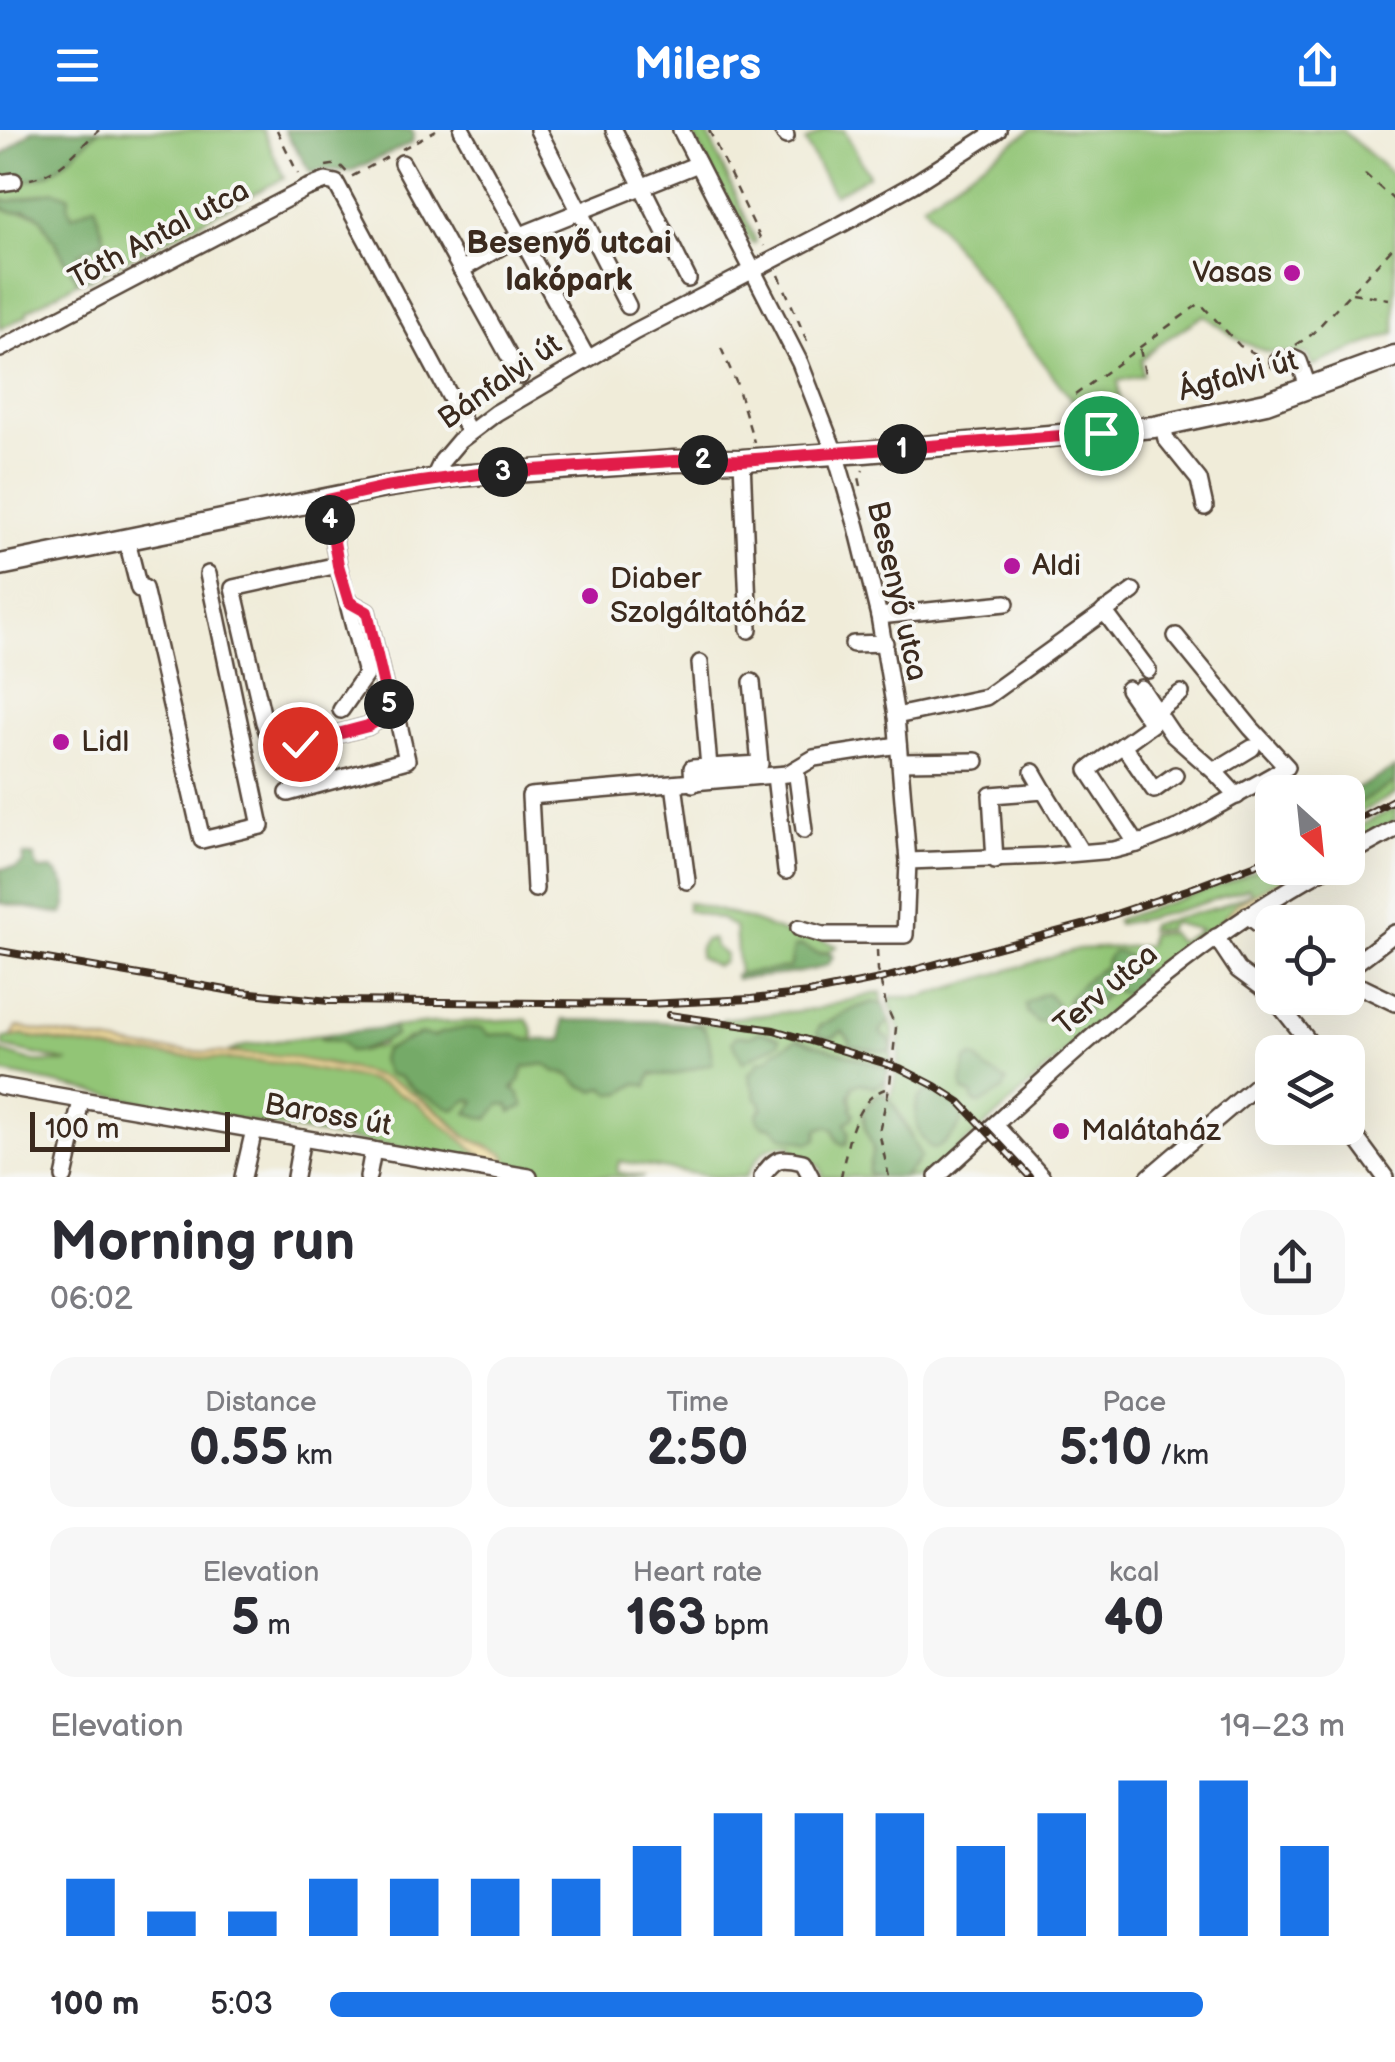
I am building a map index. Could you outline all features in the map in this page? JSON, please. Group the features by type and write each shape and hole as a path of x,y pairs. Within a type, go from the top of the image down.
{"main road":[{"name":"Ágfalvi út","path":"433,480 1162,426 1266,403 1395,356"},
{"path":"0,565 433,480"}],"street":[{"path":"462,130 587,358"},
{"path":"538,130 628,306"},
{"path":"614,130 688,280"},
{"name":"Besenyő utca","path":"681,130 800,362 834,453 879,616 896,716 908,861 905,935 877,935"},
{"name":"Bánfalvi út","path":"433,480 466,426 912,185 998,130"},
{"path":"402,163 520,376"},
{"path":"462,270 520,236 698,164"},
{"name":"Tóth Antal utca","path":"0,348 326,181 343,184 466,426"},
{"path":"1280,356 1299,361 1309,389"},
{"path":"1162,426 1166,439 1199,480 1205,506"},
{"path":"749,459 749,630"},
{"path":"327,500 338,565 366,674 341,710"},
{"path":"127,541 142,588 202,840 262,826 208,574"},
{"path":"338,565 233,588 267,730 276,740 300,744 368,726 389,707 367,612 349,602"},
{"path":"896,716 986,697 1133,591"},
{"path":"879,616 1006,603"},
{"path":"1104,611 1148,670"},
{"path":"908,861 995,860 1114,850 1180,826 1287,766 1176,636"},
{"path":"854,644 885,643"},
{"path":"700,663 710,767"},
{"path":"692,784 692,768 760,764 752,682"},
{"path":"1137,844 1088,770 1152,724 1134,688 1157,711 1172,734 1241,794"},
{"path":"1157,711 1181,693"},
{"path":"288,793 407,760 395,707 388,700"},
{"path":"1122,745 1154,790 1175,775"},
{"path":"1214,771 1252,748"},
{"path":"535,889 530,796 775,776 787,774 814,758 899,754 976,761"},
{"path":"796,768 804,830"},
{"path":"1033,772 1081,852"},
{"path":"775,776 786,871"},
{"path":"674,784 687,881"},
{"path":"995,860 991,795 1044,791"},
{"path":"1365,846 1395,829"},
{"name":"Terv utca","path":"938,1177 1162,977 1298,885"},
{"path":"1247,916 1255,922"},
{"path":"799,928 823,935 877,935"},
{"path":"1365,955 1395,933"},
{"path":"1216,937 1238,970 1255,982"},
{"path":"1365,988 1395,1003"},
{"path":"1289,1015 1304,1035"},
{"name":"Baross út","path":"0,1086 372,1150 443,1170 529,1177"},
{"path":"1149,1177 1255,1087"},
{"path":"64,1177 81,1100"},
{"path":"995,1125 1042,1177"},
{"path":"244,1177 254,1130"},
{"path":"295,1177 302,1138"},
{"path":"1362,1145 1386,1177"},
{"path":"372,1150 368,1176 386,1177"},
{"path":"762,1177 778,1159 803,1162 810,1177"}],"path":[{"path":"7,182 58,169 99,130"},
{"path":"277,130 306,188"},
{"path":"708,130 772,260"},
{"path":"1364,174 1395,201"},
{"path":"1075,395 1200,304 1240,346 1263,357 1280,356 1311,335 1395,245"},
{"path":"1352,293 1388,299"},
{"path":"1140,347 1146,378"},
{"path":"721,348 750,427 749,459"},
{"path":"877,935 878,970 896,1028 895,1053 879,1132 889,1177"},
{"path":"841,1177 859,1114 873,1094 888,1088"}],"green space":[{"path":"33,130 99,130 66,161 43,176 16,180 0,176 0,157"},
{"path":"99,130 263,130 284,178 90,279 78,254 72,216 54,191 0,200 0,183 49,174"},
{"path":"284,130 414,133 412,143 351,171 311,173"},
{"path":"690,130 706,130 756,241 754,244 751,243"},
{"path":"825,130 844,130 869,175 834,195 805,142"},
{"path":"1031,130 1342,130 1395,177 1395,333 1312,366 1307,354 1267,352 1240,341 1204,315 1141,360 1143,375 1118,381 1118,411 1089,415 1080,411 923,204"},
{"path":"54,191 69,196 72,216 95,205 105,240 78,254 90,279 78,282 35,213 11,212 0,204 0,200"},
{"path":"0,204 41,218 78,282 0,329"},
{"path":"1395,768 1395,783 1365,800 1365,785"},
{"path":"1395,783 1395,794 1365,810 1365,800"},
{"path":"1395,808 1395,821 1365,838 1365,823"},
{"path":"24,855 35,857 39,870 52,869 61,879 67,895 63,914 0,903 0,869 16,868 23,863"},
{"path":"1255,871 1255,885 1270,885 1239,902 926,1177 903,1177 917,1163 911,1134 890,1098 900,1043 890,997 921,997 1078,949 1148,946 1150,934 1170,933 1178,942 1201,930 1173,923 1167,930 1149,930 1150,925 1219,907 1251,893 1249,888 1152,917 1118,924 1116,920","holes":["935,1091 959,1109 961,1119 945,1142 926,1092"]},
{"path":"687,902 796,937 800,931 837,946 820,953 802,946 790,968 739,974 735,928 721,919 687,910"},
{"path":"712,939 725,955 723,963 716,966 699,957 704,940"},
{"path":"794,947 833,956 829,963 811,970 736,979 739,974 790,968"},
{"path":"1112,952 1128,956 1143,981 1125,994 1112,989 1084,1014 1074,1014 1067,1001 1104,968"},
{"path":"881,992 883,1005 874,1002 858,1007 842,1031 849,1039 891,1049 880,1030 890,1020 894,1038 889,1068 798,1039 749,1074 756,1098 761,1102 763,1126 794,1129 826,1125 834,1129 845,1123 853,1085 876,1087 886,1080 885,1094 871,1100 873,1149 868,1173 877,1177 823,1177 820,1167 791,1154 792,1145 768,1149 745,1177 714,1177 619,1161 617,1172 644,1177 576,1176 509,1167 502,1156 467,1137 428,1103 375,1076 327,1064 228,1052 247,1045 321,1035 321,1039 342,1042 360,1052 381,1046 385,1039 394,1036 393,1027 526,1019 534,1040 514,1034 441,1033 406,1039 395,1047 387,1074 399,1077 416,1091 476,1101 468,1113 488,1119 500,1103 509,1105 524,1067 545,1064 594,1091 604,1087 623,1093 651,1074 672,1075 712,1063 704,1028 690,1022 721,1024 723,1019 816,1009"},
{"path":"1047,993 1057,1004 1057,1010 1036,1022 1025,1004"},
{"path":"874,1002 883,1005 890,1020 880,1031 889,1039 892,1049 887,1052 850,1046 842,1031 832,1038 819,1036 820,1026"},
{"path":"563,1020 700,1026 708,1038 713,1063 672,1075 651,1074 647,1086 637,1083 622,1093 611,1094 604,1087 594,1091 580,1085 545,1064 524,1067 512,1089 524,1106 511,1112 509,1105 500,1104 488,1119 467,1113 476,1101 469,1099 454,1110 416,1091 399,1077 387,1074 381,1060 384,1050 421,1034 434,1037 465,1028 482,1028 489,1035 514,1034 527,1040 563,1040"},
{"path":"393,1027 395,1036 356,1051 349,1051 342,1042 321,1038 321,1035"},
{"path":"760,1032 780,1038 779,1043 743,1062 732,1042 736,1036"},
{"path":"17,1035 122,1052 282,1063 366,1079 416,1102 482,1156 482,1161 151,1104 0,1072 0,1051 35,1062 69,1062 3,1047 3,1039"},
{"path":"798,1039 889,1068 886,1080 876,1087 853,1085 849,1098 854,1113 845,1123 849,1132 846,1145 827,1126 818,1129 817,1139 810,1143 782,1137 774,1128 758,1121 757,1114 763,1108 749,1073 758,1062"},
{"path":"972,1057 1007,1081 1003,1090 980,1104 963,1091 966,1060"},
{"path":"936,1091 957,1106 963,1116 952,1136 933,1149 919,1132 916,1111 919,1097"},
{"path":"878,1094 890,1098 921,1157 903,1177 868,1173 873,1149 863,1111"}],"sand":[{"path":"1270,885 1286,885 1194,945 1197,939 1239,902"},
{"path":"17,1027 146,1049 285,1056 354,1070 403,1087 443,1115 464,1136 504,1154 509,1166 474,1162 482,1161 482,1156 416,1102 366,1079 282,1063 122,1052 23,1035 12,1037"}],"railway":[{"path":"1365,815 1395,799"},
{"path":"0,951 232,991 329,1001 647,1004 751,999 880,979 1086,924 1255,864"},
{"path":"669,1015 774,1030 900,1068 960,1102 1030,1177"}],"place":[{"name":"Vasas","path":"1292,273"},
{"name":"Aldi","path":"1012,566"},
{"name":"Diaber Szolgáltatóház","path":"590,596"},
{"name":"Lidl","path":"61,742"},
{"name":"Malátaház","path":"1061,1131"}],"district":[{"name":"Besenyő utcai lakópark","path":"569,262"}],"route":[{"path":"300,744 368,726 389,707 367,612 349,602 327,500 385,487 486,473 742,460 1101,433"}]}
